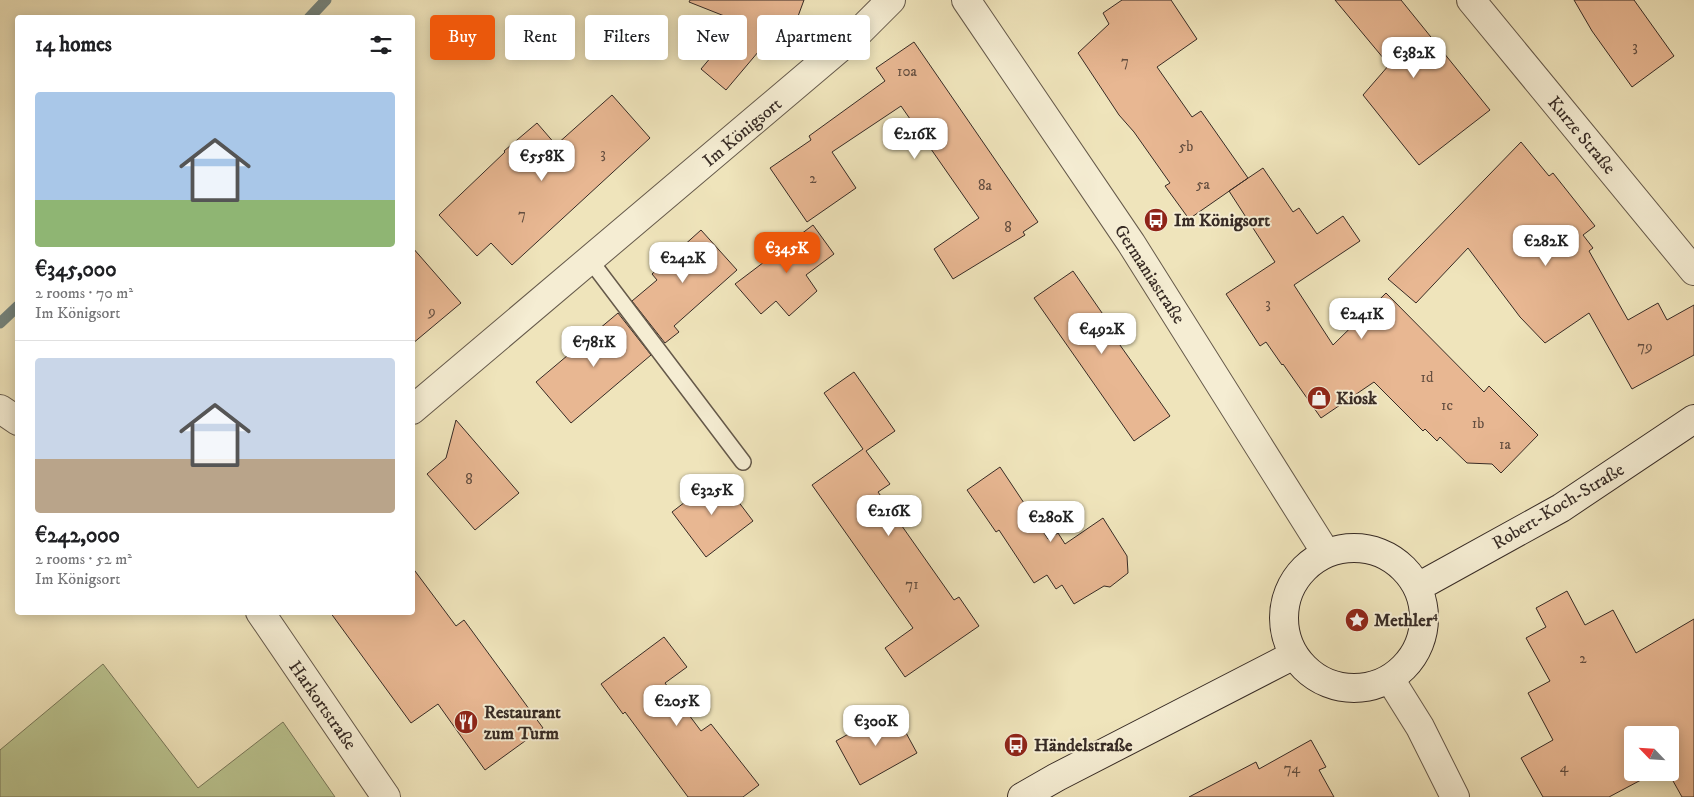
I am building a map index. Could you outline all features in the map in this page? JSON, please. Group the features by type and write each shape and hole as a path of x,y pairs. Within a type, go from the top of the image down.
{"street":[{"name":"Im Königsort","path":"415,407 861,30 891,0"},
{"name":"Germaniastraße","path":"966,0 1131,243 1326,553"},
{"name":"Kurze Straße","path":"1471,0 1694,271"},
{"path":"0,409 15,419"},
{"name":"Robert-Koch-Straße","path":"1418,587 1562,508 1694,419"},
{"path":"1348,548 1369,548 1389,556 1406,569 1418,587 1424,606 1424,620 1418,648 1406,665 1390,679 1370,687 1348,688 1327,683 1308,672 1294,655 1285,632 1284,616 1284,608 1291,585 1306,566 1326,553 1348,548"},
{"name":"Harkortstraße","path":"262,615 386,797"},
{"path":"1022,797 1056,777 1294,655"},
{"path":"1390,679 1420,727 1455,797"}],"lane":[{"path":"590,260 743,462"}],"green space":[{"path":"103,664 198,788 283,722 335,797 0,797 0,750"}],"building":[{"path":"690,0 804,0 798,15 757,15 757,53 726,90 701,69 709,60 747,60 747,15 722,15 689,2"},
{"path":"1122,0 1171,0 1197,39 1157,67 1192,117 1201,111 1248,178 1189,219 1165,186 1170,183 1134,132 1119,115 1078,53 1109,24 1103,13"},
{"path":"1335,0 1401,0 1490,110 1419,165 1363,95 1389,65"},
{"path":"1574,0 1634,0 1674,56 1632,87 1592,31"},
{"path":"914,42 1038,222 1023,232 1025,235 953,279 934,249 979,218 901,106 832,152 856,188 807,222 770,168 811,140 809,136 885,81 876,68"},
{"path":"612,95 650,138 512,265 491,243 477,256 439,215 504,151 537,123 556,145"},
{"path":"1521,142 1549,176 1553,173 1595,226 1583,235 1593,248 1589,251 1628,320 1658,303 1667,320 1694,305 1694,355 1632,389 1589,313 1545,343 1520,317 1468,248 1416,303 1388,279"},
{"path":"1263,168 1293,212 1299,208 1317,234 1343,216 1360,241 1294,285 1333,345 1386,293 1484,392 1489,386 1538,435 1501,473 1492,464 1467,463 1440,437 1437,441 1425,429 1423,431 1374,382 1321,418 1266,342 1260,346 1226,294 1275,262 1229,191"},
{"path":"813,225 834,254 806,275 817,291 789,316 776,301 761,314 735,284"},
{"path":"701,230 737,270 674,326 679,332 665,343 632,301 657,280 652,274"},
{"path":"415,250 461,303 415,341"},
{"path":"1073,271 1118,336 1115,338 1170,416 1134,441 1034,298"},
{"path":"618,313 651,355 571,423 536,382"},
{"path":"854,372 895,431 866,451 890,484 878,492 954,600 959,597 979,626 905,677 885,648 913,628 812,485 863,449 824,393"},
{"path":"456,420 519,493 475,530 427,474 446,458"},
{"path":"1000,467 1048,539 1058,533 1065,544 1103,518 1127,556 1128,573 1110,587 1104,586 1074,604 1062,585 1056,589 1047,575 1034,583 999,530 996,532 967,490"},
{"path":"719,476 753,521 706,557 672,512"},
{"path":"415,571 456,626 464,620 543,728 485,770 438,704 411,723 332,615 415,615"},
{"path":"1567,591 1585,625 1613,610 1636,653 1694,619 1694,797 1682,797 1673,781 1679,781 1679,726 1624,726 1624,781 1639,781 1609,797 1543,797 1521,758 1553,740 1528,693 1550,681 1526,638 1546,627 1536,608"},
{"path":"664,637 687,667 665,683 701,731 711,724 759,785 743,797 688,797 625,712 623,714 601,684"},
{"path":"893,709 917,753 860,785 836,741"},
{"path":"1311,740 1326,767 1319,770 1334,797 1189,797 1256,762 1259,769"}],"waterway":[{"path":"312,15 326,0"},
{"path":"0,323 15,309"}],"place":[{"name":"Im Königsort","path":"1156,220"},
{"name":"Kiosk","path":"1319,398"},
{"name":"Methler⁴","path":"1357,620"},
{"name":"Restaurant zum Turm","path":"466,722"},
{"name":"Händelstraße","path":"1016,745"}]}
